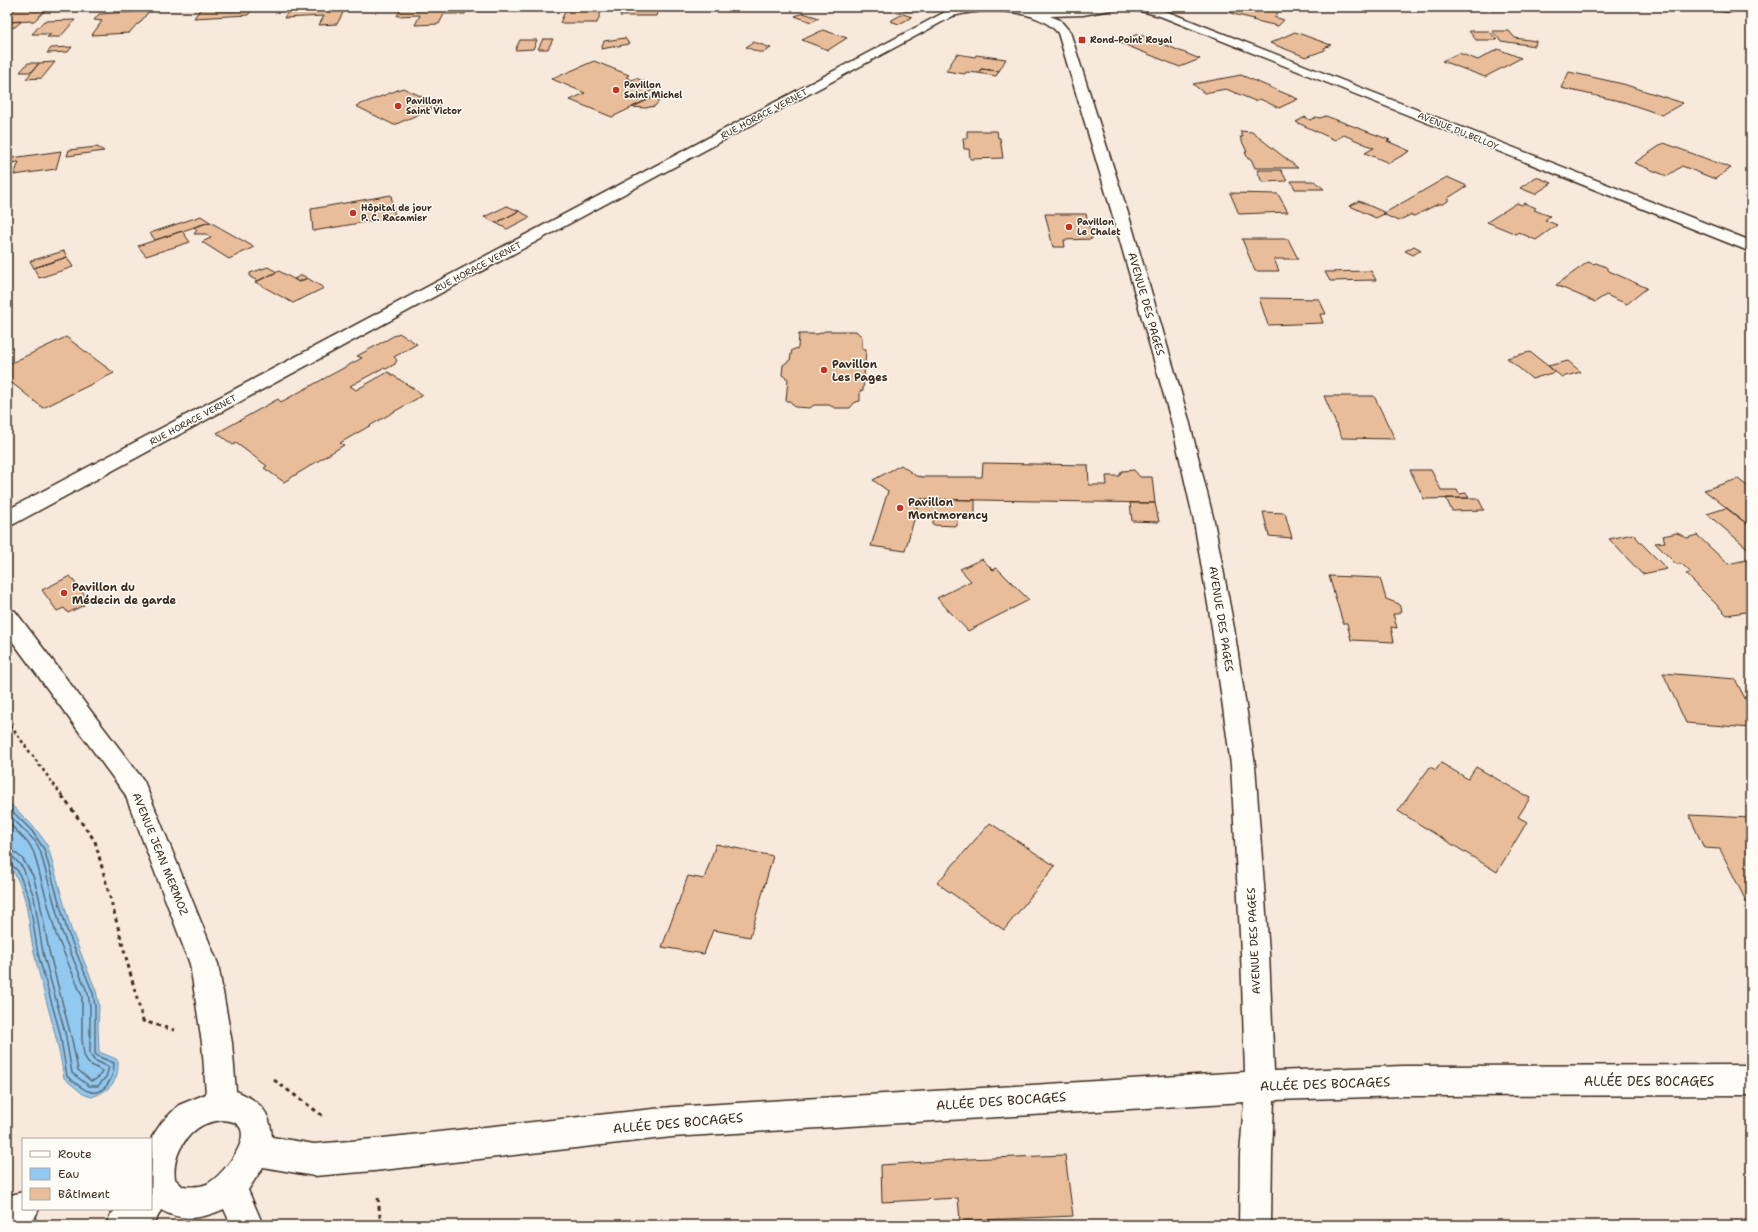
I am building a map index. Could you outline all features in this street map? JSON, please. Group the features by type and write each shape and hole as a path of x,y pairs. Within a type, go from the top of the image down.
{"street":[{"path":"996,7 1030,12 1084,11 1112,7"},
{"name":"RUE HORACE VERNET","path":"7,519 952,11 996,7"},
{"path":"1127,7 1142,8 1164,14"},
{"path":"1152,7 1164,14"},
{"path":"1064,32 1065,23 1069,19 1084,11"},
{"path":"1030,12 1056,23 1064,32"},
{"name":"AVENUE DU BELLOY","path":"1164,14 1751,247"},
{"name":"AVENUE DES PAGES","path":"1064,32 1122,221 1178,412 1204,521 1223,628 1243,765 1255,952 1260,1086 1256,1155 1255,1225"},
{"name":"AVENUE JEAN MERMOZ","path":"7,617 135,790 204,964 217,1043 222,1105"},
{"name":"ALLÉE DES BOCAGES","path":"255,1150 314,1160 374,1155 672,1122 1260,1086 1411,1081 1751,1080"},
{"path":"222,1105 236,1106 246,1112 254,1122 257,1135 255,1150 249,1164 230,1187 216,1197 201,1202 187,1203 175,1201 154,1190 160,1155 168,1140 178,1127 192,1115 207,1108 222,1105"},
{"path":"230,1187 247,1225"},
{"path":"7,1212 22,1208"},
{"path":"122,1225 136,1210"}],"water":[{"path":"7,801 35,828 48,847 71,929 96,991 99,1005 99,1052 116,1059 118,1062 117,1075 112,1085 103,1092 91,1097 83,1094 64,1078 58,1047 32,944 24,896 20,885 7,864"}],"building":[{"path":"18,7 49,7 34,21 7,22 7,16"},
{"path":"202,7 254,7 248,15 194,18"},
{"path":"291,7 346,7 337,24 319,25 324,16 284,18"},
{"path":"402,7 468,7 465,14 444,14 439,24 415,25 420,15 397,16"},
{"path":"476,7 520,7 518,11 474,11"},
{"path":"567,7 603,7 597,23 560,23"},
{"path":"623,7 659,7 656,16 620,16"},
{"path":"855,7 915,7 914,11"},
{"path":"1267,7 1266,8 1279,11 1274,17 1284,20 1278,26 1252,20 1254,19 1233,14 1230,12 1232,9 1230,8"},
{"path":"1429,7 1446,7 1449,11 1432,10"},
{"path":"1484,7 1512,7 1515,10 1487,10"},
{"path":"1536,7 1565,7 1567,9 1539,10"},
{"path":"1691,7 1729,7 1731,13"},
{"path":"149,11 139,24 137,24 129,33 92,35 102,21 94,20 99,14"},
{"path":"803,13 819,18 811,22 795,16"},
{"path":"903,14 912,17 899,24 890,21"},
{"path":"75,20 60,37 47,37 51,34 32,34 44,21"},
{"path":"22,21 15,27 7,28 7,22"},
{"path":"823,30 847,38 828,50 802,40"},
{"path":"1469,31 1489,31 1497,40 1476,40"},
{"path":"1492,31 1509,31 1515,38 1536,41 1535,46 1501,41"},
{"path":"1295,32 1331,45 1324,48 1325,50 1306,57 1270,43"},
{"path":"1138,34 1200,59 1180,67 1118,42"},
{"path":"625,38 629,44 601,49 604,41"},
{"path":"543,39 553,39 548,49 538,49"},
{"path":"520,40 537,40 533,49 515,50"},
{"path":"754,42 771,48 764,52 758,52 746,47"},
{"path":"72,47 68,52 47,53 51,48"},
{"path":"1498,49 1521,58 1485,77 1442,61 1459,53 1478,60"},
{"path":"957,54 1006,59 999,71 981,69 978,73 966,72 965,74 946,71"},
{"name":"Pavillon Saint Michel","path":"594,61 629,75 626,77 632,80 636,78 659,88 644,94 652,98 612,117 570,100 585,93 552,79"},
{"path":"55,62 42,78 26,79 39,63"},
{"path":"28,63 39,63 32,72 20,72"},
{"path":"981,69 999,71 996,76 978,73"},
{"path":"1569,72 1623,84 1683,103 1662,115 1624,102 1561,88"},
{"path":"1241,75 1298,99 1279,108 1260,99 1255,101 1226,89 1204,93 1193,84"},
{"name":"Pavillon Saint Victor","path":"403,88 440,105 394,125 356,106"},
{"path":"655,96 659,101 655,106 645,108 632,107"},
{"path":"1326,116 1390,140 1387,141 1410,151 1389,163 1365,153 1374,148 1344,135 1335,140 1296,122 1305,117 1310,120 1316,117 1320,118"},
{"path":"967,131 997,131 998,138 1000,138 1003,158 970,159 969,149 964,149 963,138 967,138"},
{"path":"1240,131 1252,132 1298,168 1255,168 1251,159 1248,159 1245,152 1247,152 1240,137 1243,137"},
{"path":"1664,143 1731,168 1715,179 1682,166 1667,176 1634,163"},
{"path":"97,147 104,151 67,156 69,150"},
{"path":"61,151 56,169 14,175 19,162 10,163 12,158"},
{"path":"1257,170 1281,170 1287,181 1262,182"},
{"path":"1447,177 1467,186 1448,198 1448,201 1443,204 1438,204 1414,216 1410,215 1398,221 1383,214"},
{"path":"1536,177 1552,183 1535,194 1520,188"},
{"path":"1291,181 1314,181 1324,189 1295,189"},
{"path":"1230,193 1278,194 1288,212 1239,214"},
{"name":"Hôpital de jour P. C. Racamier","path":"391,195 395,217 313,231 311,209"},
{"path":"1359,201 1386,213 1376,218 1350,206"},
{"path":"1517,203 1522,205 1524,203 1536,208 1534,210 1550,216 1545,220 1557,225 1536,240 1518,232 1516,234 1487,222"},
{"path":"507,206 519,211 496,223 484,217"},
{"path":"519,211 530,217 507,229 496,223"},
{"name":"Pavillon Le Chalet","path":"1045,214 1086,214 1092,239 1064,240 1065,247 1053,247"},
{"path":"201,216 210,222 155,240 150,233"},
{"path":"210,222 254,247 229,259 202,242 211,238 206,234 194,234 197,230 194,227"},
{"path":"182,231 190,242 146,256 138,246"},
{"path":"1242,239 1288,239 1298,259 1274,259 1279,271 1255,271"},
{"path":"1414,246 1421,250 1413,255 1405,251"},
{"path":"64,251 67,257 34,268 30,261"},
{"path":"67,257 73,267 39,278 34,268"},
{"path":"1588,262 1606,267 1609,271 1647,288 1627,304 1606,295 1595,302 1556,285"},
{"path":"268,267 277,272 258,281 250,277 250,273"},
{"path":"279,271 299,282 307,278 324,288 293,303 255,282"},
{"path":"1371,271 1376,280 1330,281 1325,272"},
{"path":"302,275 307,278 299,282 294,279"},
{"path":"1259,298 1319,299 1326,314 1320,314 1323,323 1268,325"},
{"name":"Pavillon Les Pages","path":"825,331 856,331 862,337 862,349 866,350 863,390 860,391 860,401 855,402 850,408 835,408 829,405 814,405 810,408 795,407 790,401 786,401 788,379 782,375 783,365 790,360 792,350 798,348 799,334 818,334"},
{"path":"399,333 417,344 394,357 397,360 395,364 386,369 383,368 350,386 356,390 388,372 423,395 340,443 344,445 284,482 264,468 267,466 236,443 233,445 217,433 278,399 281,402 362,358 357,356"},
{"path":"66,337 114,373 43,408 7,379 7,365"},
{"path":"1530,352 1555,372 1532,379 1507,358"},
{"path":"1568,361 1581,372 1562,377 1548,366"},
{"path":"1324,396 1374,396 1395,439 1342,438"},
{"name":"Pavillon Montmorency","path":"983,463 1088,465 1089,485 1107,485 1106,476 1119,476 1122,471 1134,470 1140,477 1152,477 1155,503 920,499 905,551 871,546 888,491 873,480 901,465 916,476 982,477"},
{"path":"1410,470 1431,470 1441,490 1457,490 1459,494 1466,493 1469,498 1424,499"},
{"path":"1738,479 1751,489 1751,527 1704,490"},
{"path":"1446,498 1478,498 1484,510 1452,511"},
{"path":"920,499 975,500 975,515 957,514 957,526 933,525 933,514 915,513"},
{"path":"1130,503 1155,503 1159,522 1132,521"},
{"path":"1726,508 1751,527 1751,551 1707,514"},
{"path":"1263,512 1285,513 1292,538 1269,536"},
{"path":"1677,533 1687,538 1697,535 1728,564 1746,560 1751,565 1751,611 1727,615 1686,574 1691,573 1682,564 1676,564 1655,543 1665,542 1663,536"},
{"path":"1633,534 1667,569 1642,574 1609,539"},
{"path":"982,559 993,570 997,568 1029,600 968,631 937,598 971,581 960,569"},
{"name":"Pavillon du Médecin de garde","path":"70,576 85,596 79,599 84,605 68,613 64,608 57,611 42,590"},
{"path":"1329,576 1380,578 1386,599 1399,604 1401,611 1397,614 1393,614 1397,628 1391,627 1394,642 1351,640 1347,623 1343,623"},
{"path":"1663,673 1735,679 1751,710 1751,728 1686,723"},
{"path":"1441,763 1468,779 1476,767 1530,798 1518,817 1527,822 1497,872 1398,811 1430,767 1436,770"},
{"path":"1689,815 1751,818 1751,907 1749,907 1720,849 1704,848"},
{"path":"990,823 1055,866 1004,930 937,883"},
{"path":"716,844 773,856 750,937 713,930 704,954 662,947 688,876 704,879"},
{"path":"1065,1155 1073,1216 960,1221 958,1198 882,1202 881,1165 968,1159"}],"place":[{"name":"Rond-Point Royal","path":"1082,40"},
{"name":"Pavillon Saint Michel","path":"616,90"},
{"name":"Pavillon Saint Victor","path":"398,106"},
{"name":"Hôpital de jour P. C. Racamier","path":"353,213"},
{"name":"Pavillon Le Chalet","path":"1069,227"},
{"name":"Pavillon Les Pages","path":"824,370"},
{"name":"Pavillon Montmorency","path":"900,508"},
{"name":"Pavillon du Médecin de garde","path":"64,593"}]}
